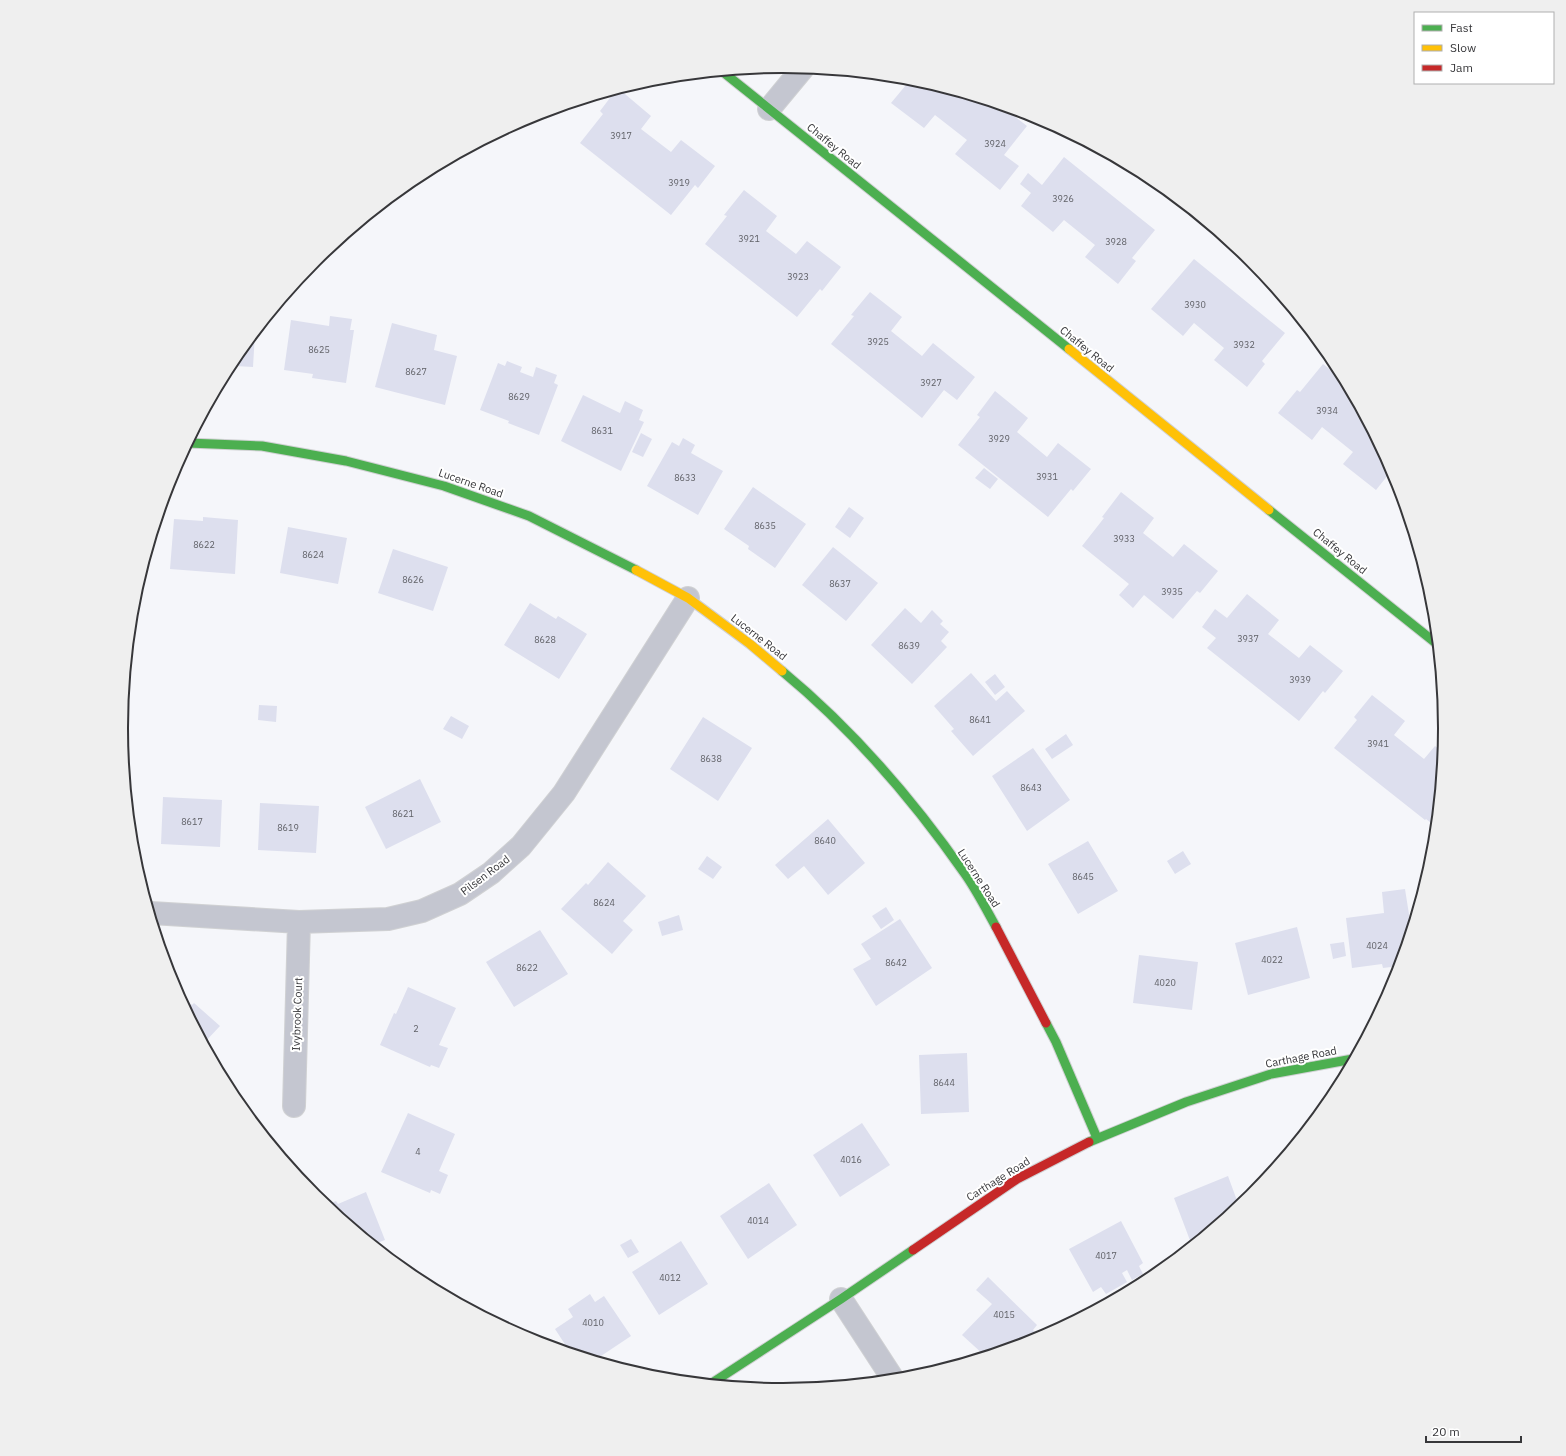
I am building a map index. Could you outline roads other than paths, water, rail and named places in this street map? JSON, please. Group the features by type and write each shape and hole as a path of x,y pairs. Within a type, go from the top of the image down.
{"street":[{"path":"769,109 799,73"},
{"name":"Chaffey Road","path":"727,76 1431,640"},
{"name":"Lucerne Road","path":"194,443 262,446 346,461 444,486 529,516 613,556 688,598 750,644 804,688 864,749 919,814 966,875 1007,946 1056,1042 1097,1138"},
{"name":"Pilsen Road","path":"155,913 299,922 388,919 422,911 460,894 491,873 521,846 564,792 688,598"},
{"name":"Ivybrook Court","path":"294,1106 299,922"},
{"name":"Carthage Road","path":"718,1379 841,1299 1017,1179 1097,1138 1186,1102 1271,1074 1348,1060"},
{"path":"841,1299 889,1374"}]}
